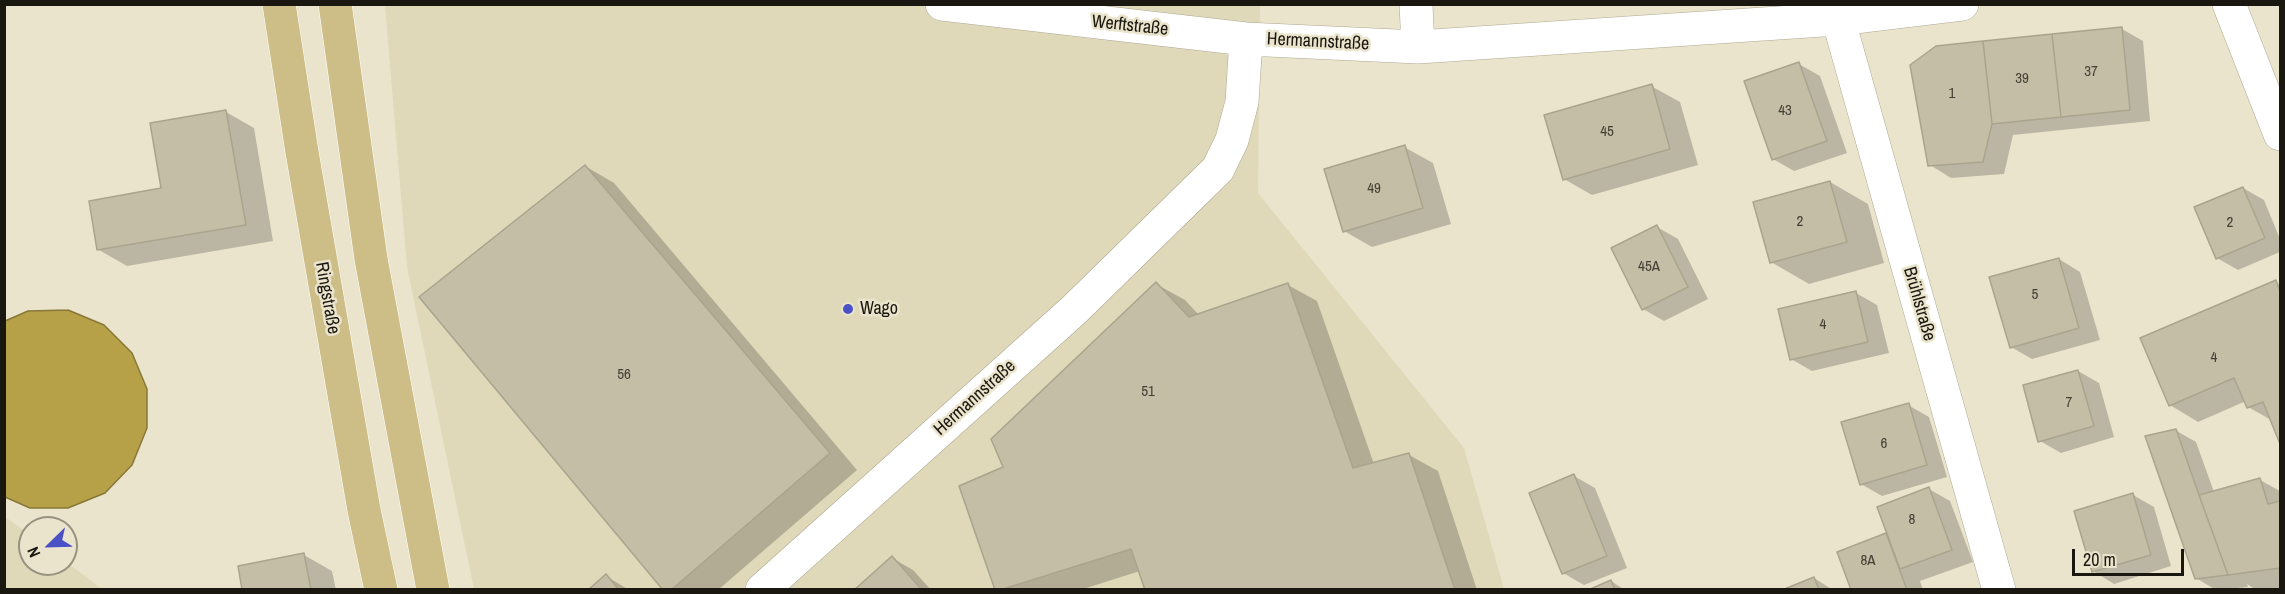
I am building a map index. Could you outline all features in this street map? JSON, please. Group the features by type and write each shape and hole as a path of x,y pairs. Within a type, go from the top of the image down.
{"main road":[{"name":"Ringstraße","path":"279,4 302,152 364,510 381,590"},
{"path":"335,4 371,259 433,590"}],"street":[{"name":"Werftstraße","path":"942,4 995,12 1246,39"},
{"path":"1416,4 1418,47"},
{"name":"Hermannstraße","path":"762,590 1074,310 1218,169 1232,140 1242,102 1246,39 1418,47 1836,12 1962,4"},
{"path":"2229,4 2280,134"},
{"name":"Brühlstraße","path":"1836,12 1999,590"}],"shaded area":[{"name":"Wago","path":"1253,4 1260,6 1258,193 1464,448 1504,589 474,589 407,267 385,5"},
{"path":"68,310 104,325 132,353 147,389 147,428 132,465 105,493 68,508 30,508 5,497 5,321 28,311"},
{"path":"4,516 18,526 18,576 78,576 78,571 102,589 5,589"}],"building":[{"path":"2122,27 2130,110 2061,117 2052,34"},
{"path":"2052,34 2061,117 1992,124 1983,41"},
{"path":"1983,41 1992,124 1983,162 1928,166 1910,65 1936,46"},
{"path":"1799,62 1827,141 1772,160 1744,81"},
{"path":"1652,84 1670,149 1563,180 1544,115"},
{"path":"226,110 246,225 97,250 89,201 161,188 150,123"},
{"path":"1405,145 1423,208 1343,232 1324,169"},
{"path":"585,165 830,453 671,590 663,590 419,297"},
{"path":"1830,181 1847,242 1770,263 1753,202"},
{"path":"2243,187 2265,238 2216,259 2194,207"},
{"path":"1657,225 1688,287 1642,310 1611,248"},
{"path":"2059,258 2079,328 2010,348 1989,277"},
{"path":"2276,280 2280,292 2280,444 2263,402 2247,408 2234,378 2169,406 2140,338"},
{"path":"1156,282 1189,317 1288,283 1353,468 1409,453 1455,590 1145,590 1131,549 995,590 959,486 1003,467 991,439"},
{"path":"1856,291 1868,342 1790,360 1778,309"},
{"path":"2078,370 2094,426 2038,442 2023,385"},
{"path":"1909,403 1927,465 1860,485 1841,422"},
{"path":"2176,429 2228,575 2195,579 2145,436"},
{"path":"1574,474 1607,556 1562,574 1529,493"},
{"path":"2260,478 2268,504 2280,501 2280,568 2228,575 2199,495"},
{"path":"1929,487 1952,550 1900,569 1877,507"},
{"path":"2133,493 2151,555 2092,572 2074,511"},
{"path":"1886,533 1907,590 1851,590 1837,552"},
{"path":"304,553 311,590 242,590 238,566"},
{"path":"892,556 922,590 854,590"},
{"path":"606,574 619,590 588,590"},
{"path":"1814,577 1819,590 1782,590"},
{"path":"1611,580 1615,590 1588,590"}],"place":[{"name":"Wago","path":"848,309"}]}
